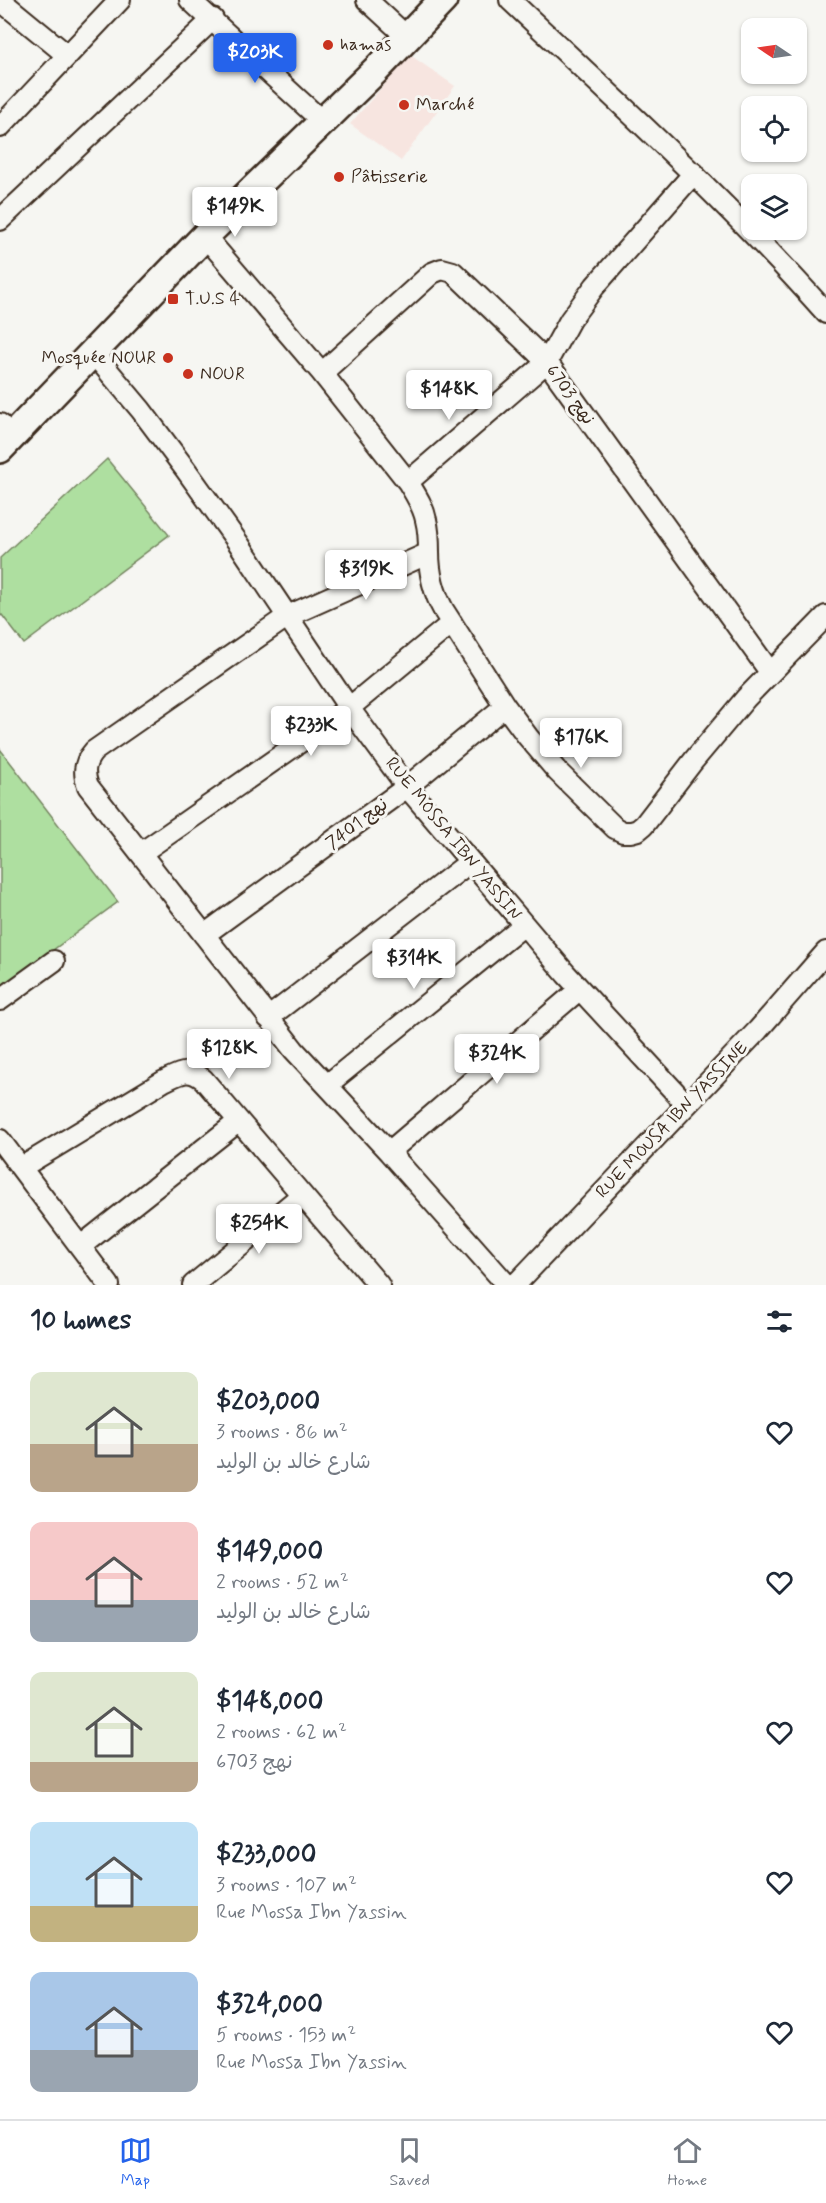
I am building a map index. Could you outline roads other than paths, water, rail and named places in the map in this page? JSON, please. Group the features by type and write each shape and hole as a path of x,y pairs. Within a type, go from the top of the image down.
{"street":[{"path":"0,0 67,55"},
{"path":"0,127 120,0"},
{"path":"190,0 323,122"},
{"path":"367,0 407,37"},
{"path":"4,437 93,354 205,236 444,0"},
{"path":"510,0 694,173 826,313"},
{"path":"0,220 213,20"},
{"path":"408,482 547,362 570,320 595,286 694,173"},
{"path":"205,236 322,373 408,482 421,503 427,520 430,538 430,572 437,598 528,737 556,771 608,823 623,832 638,830 644,825 720,728 770,672 826,616"},
{"name":"نهج 6703","path":"322,373 432,273 442,269 453,272 547,362 770,672"},
{"name":"RUE MOSSA IBN YASSIN","path":"93,354 141,410 186,470 349,708 407,787 580,989 686,1104"},
{"path":"429,553 288,616 89,757 84,771 88,786 294,1050 389,1152 507,1285"},
{"path":"141,853 349,708 452,623"},
{"name":"نهج 7401","path":"204,935 407,787 506,706"},
{"path":"268,1018 470,861"},
{"path":"327,1085 524,925"},
{"name":"RUE MOUSA IBN YASSINE","path":"515,1285 758,1030 826,952"},
{"path":"0,1000 54,961"},
{"path":"389,1152 580,989"},
{"path":"12,1164 164,1082 187,1071 193,1072 203,1079 374,1283"},
{"path":"81,1246 239,1121"},
{"path":"0,1140 12,1164 81,1246 109,1285"},
{"path":"193,1285 302,1195"}],"place":[{"name":"hamas","path":"328,45"},
{"name":"Marché","path":"404,105"},
{"name":"Pâtisserie","path":"339,177"},
{"name":"T.U.S 4","path":"173,299"},
{"name":"Mosquée NOUR","path":"168,358"},
{"name":"NOUR","path":"188,374"}]}
